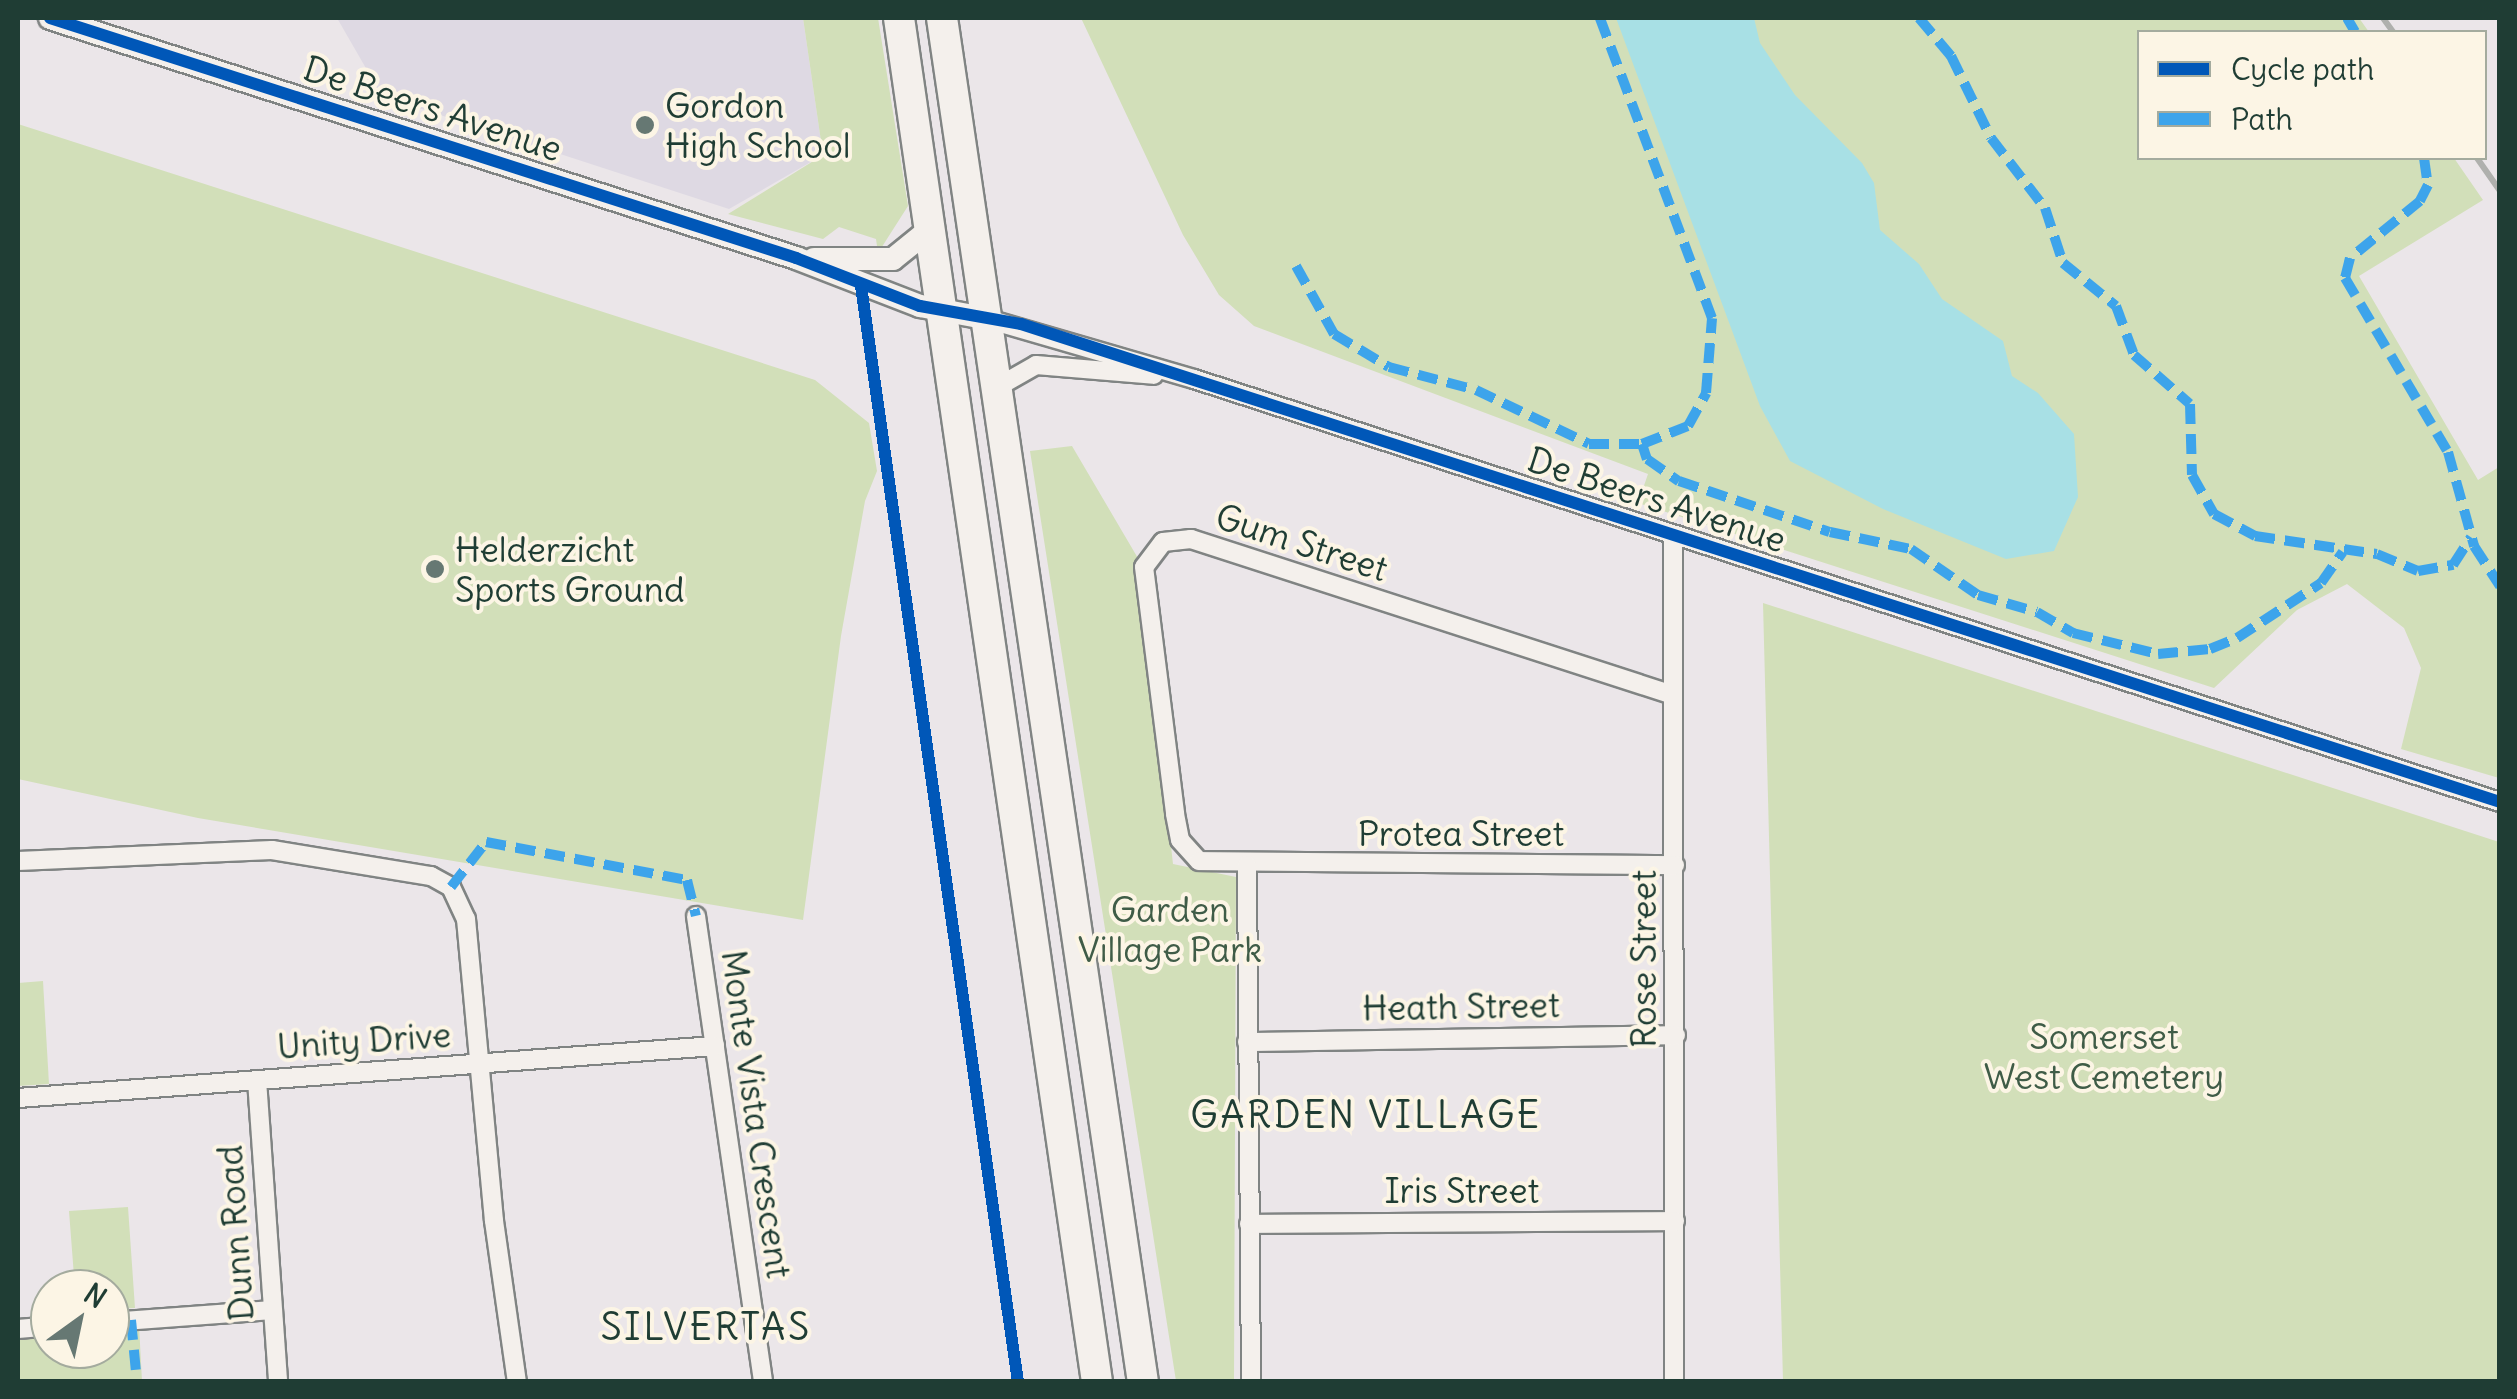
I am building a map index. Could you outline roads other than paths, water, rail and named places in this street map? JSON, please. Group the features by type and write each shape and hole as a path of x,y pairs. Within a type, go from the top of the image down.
{"highway":[{"path":"900,18 1097,1382"},
{"path":"942,18 1142,1382"}],"street":[{"name":"De Beers Avenue","path":"50,18 796,258 941,310 984,318 1194,380 2500,802"},
{"name":"De Beers Avenue","path":"796,258 893,259 929,230"},
{"name":"De Beers Avenue","path":"994,389 1016,371 1049,364 1194,380"},
{"name":"Rose Street","path":"1673,536 1674,1382"},
{"name":"Gum Street","path":"1247,865 1200,861 1180,840 1145,599 1144,567 1164,542 1191,539 1673,694"},
{"path":"18,862 272,850 432,876 451,887 466,919 476,1064 517,1382"},
{"name":"Protea Street","path":"1247,865 1675,865"},
{"path":"1247,865 1251,1382"},
{"name":"Monte Vista Crescent","path":"696,916 763,1382"},
{"name":"Heath Street","path":"1247,1042 1676,1035"},
{"name":"Unity Drive","path":"18,1098 714,1046"},
{"name":"Dunn Road","path":"257,1080 278,1382"},
{"name":"Iris Street","path":"1249,1224 1676,1222"},
{"path":"130,1321 273,1310"}],"water":[{"path":"1616,18 1754,18 1760,43 1795,95 1862,163 1874,183 1880,230 1919,264 1942,299 2003,341 2012,376 2038,393 2074,434 2078,497 2054,551 2006,559 1883,509 1790,461 1760,406"}],"railway":[{"path":"2383,18 2392,30"},
{"path":"2478,160 2500,191"}],"place":[{"name":"Gordon High School","path":"645,125"},
{"name":"Helderzicht Sports Ground","path":"435,569"}],"district":[{"name":"GARDEN VILLAGE","path":"1366,1115"},
{"name":"SILVERTAS","path":"706,1327"}],"park label":[{"name":"Garden Village Park","path":"1170,929"},
{"name":"Somerset West Cemetery","path":"2104,1056"}]}
